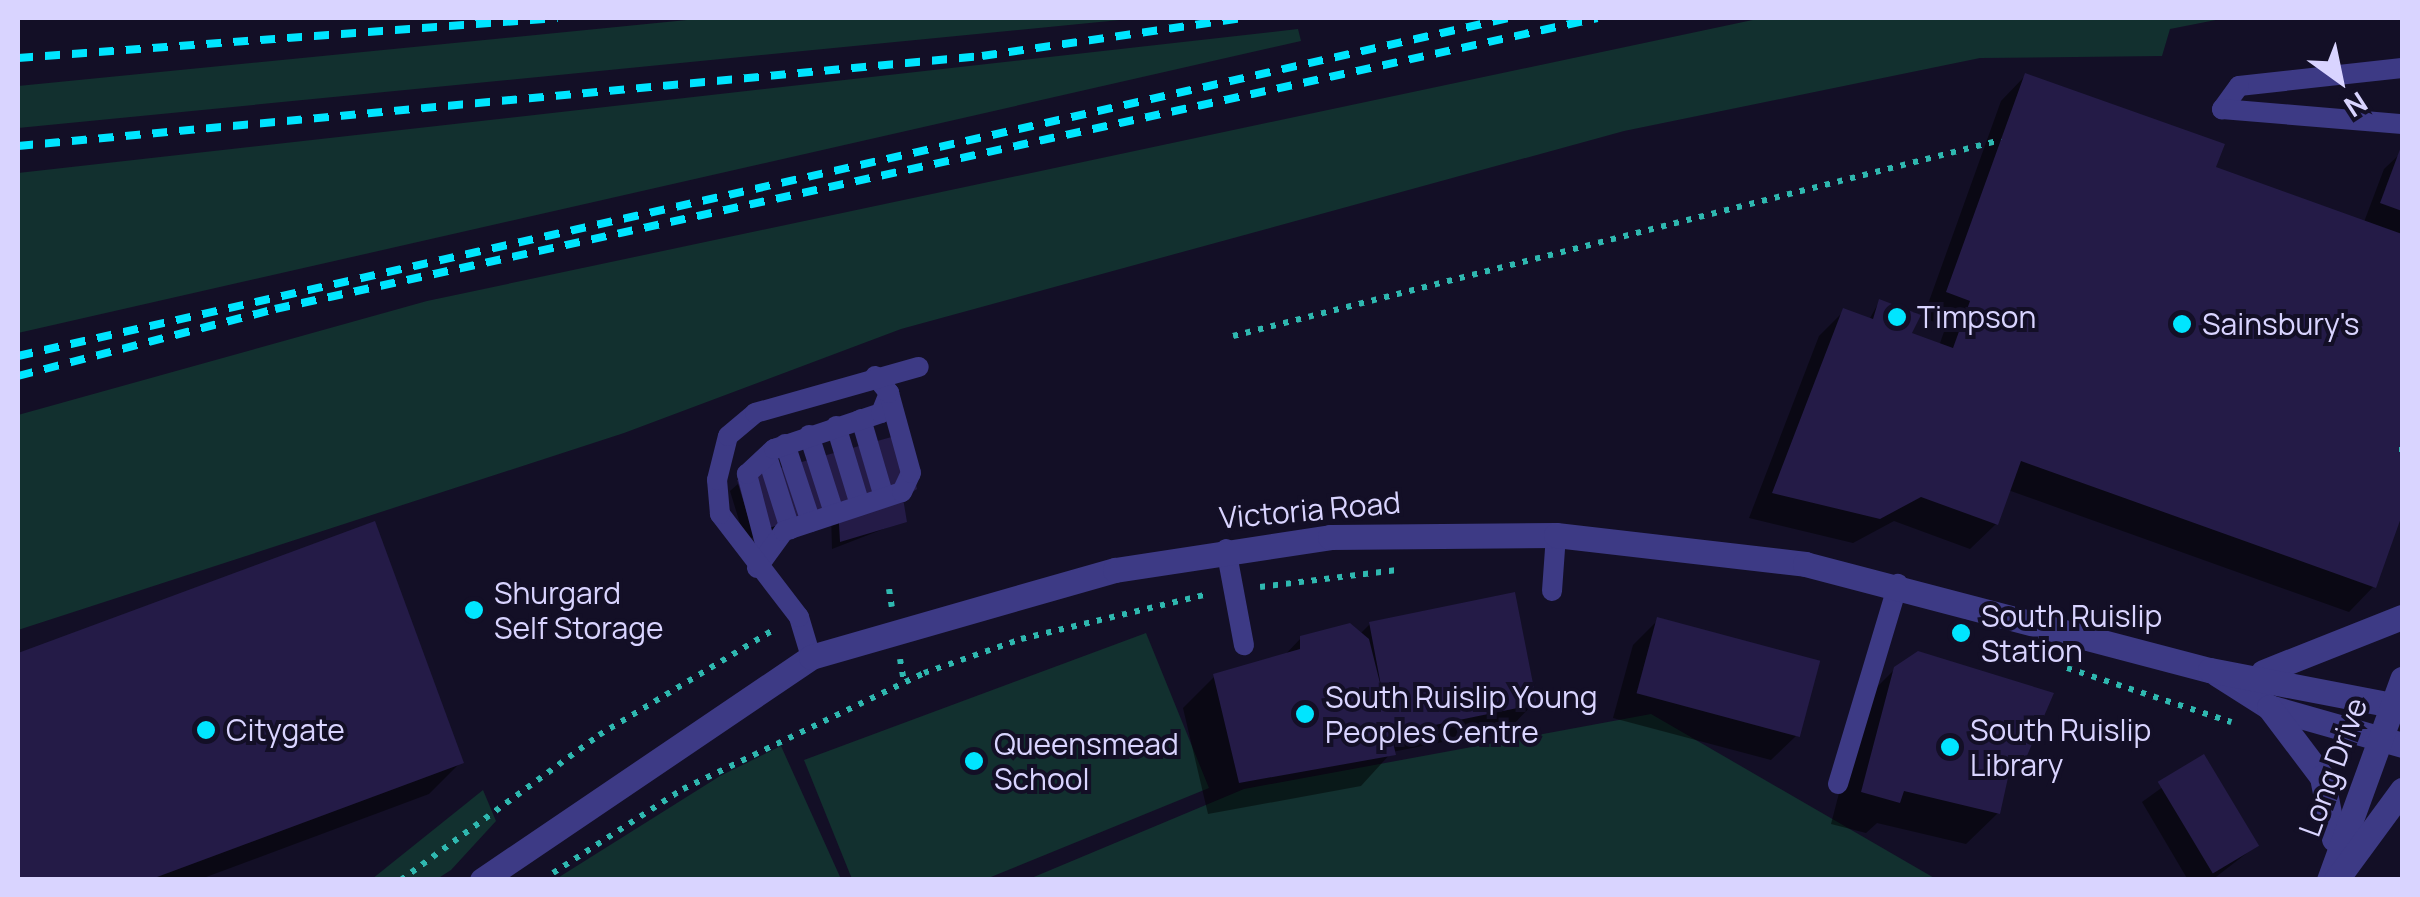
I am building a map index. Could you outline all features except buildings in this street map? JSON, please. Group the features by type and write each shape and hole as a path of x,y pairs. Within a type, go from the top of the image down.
{"street":[{"name":"Victoria Road","path":"482,880 811,657 1115,570 1226,549 1458,531 1556,536 1898,584 2210,670 2254,675 2397,705"},
{"path":"2254,675 2402,617"},
{"name":"Victoria Road","path":"2210,670 2270,707 2390,742"},
{"name":"Long Drive","path":"2337,869 2390,742 2402,679"},
{"path":"2270,707 2328,790 2337,869 2402,823"},
{"name":"Long Drive","path":"2337,869 2402,790"}],"lane":[{"path":"2402,68 2239,86 2222,108 2402,124"},
{"path":"811,657 799,617 762,559 720,514 716,480 728,436 755,412 875,376 919,368"},
{"path":"762,559 790,529 902,492 910,473 889,393 875,376"},
{"path":"762,559 747,474 785,444 880,413 889,393"},
{"path":"861,419 884,498"},
{"path":"836,426 860,505"},
{"path":"809,435 834,514"},
{"path":"785,444 811,522"},
{"path":"766,456 790,529"},
{"path":"1552,591 1556,536"},
{"path":"1226,549 1244,645"},
{"path":"1838,784 1898,584"}],"path":[{"path":"1234,336 2002,140"},
{"path":"2402,448 2402,456"},
{"path":"544,880 683,789 924,673 1021,639 1234,590 1408,568"},
{"path":"402,880 599,735 799,617"},
{"path":"2054,664 2240,725"}],"green space":[{"path":"707,18 1140,18 18,128 18,86"},
{"path":"1762,18 2226,18 2170,29 2162,56 1980,58 1624,131 901,329 624,433 18,630 18,415 427,301"},
{"path":"1298,29 1301,41 18,333 18,173"},
{"path":"1146,633 1209,788 986,879 852,879 804,760"},
{"path":"1651,714 1936,879 1029,879 1244,789"},
{"path":"781,746 841,879 556,879 720,776"},
{"path":"483,790 496,821 451,870 437,879 372,879"}],"railway":[{"path":"18,58 558,18"},
{"path":"18,146 982,56 1242,18"},
{"path":"18,356 1508,18"},
{"path":"18,376 275,309 1597,18"}],"place":[{"name":"Timpson","path":"1897,317"},
{"name":"Sainsbury's","path":"2182,324"},
{"name":"Shurgard Self Storage","path":"474,610"},
{"name":"South Ruislip Station","path":"1961,633"},
{"name":"South Ruislip Young Peoples Centre","path":"1305,714"},
{"name":"Citygate","path":"206,730"},
{"name":"South Ruislip Library","path":"1950,747"},
{"name":"Queensmead School","path":"974,761"}]}
